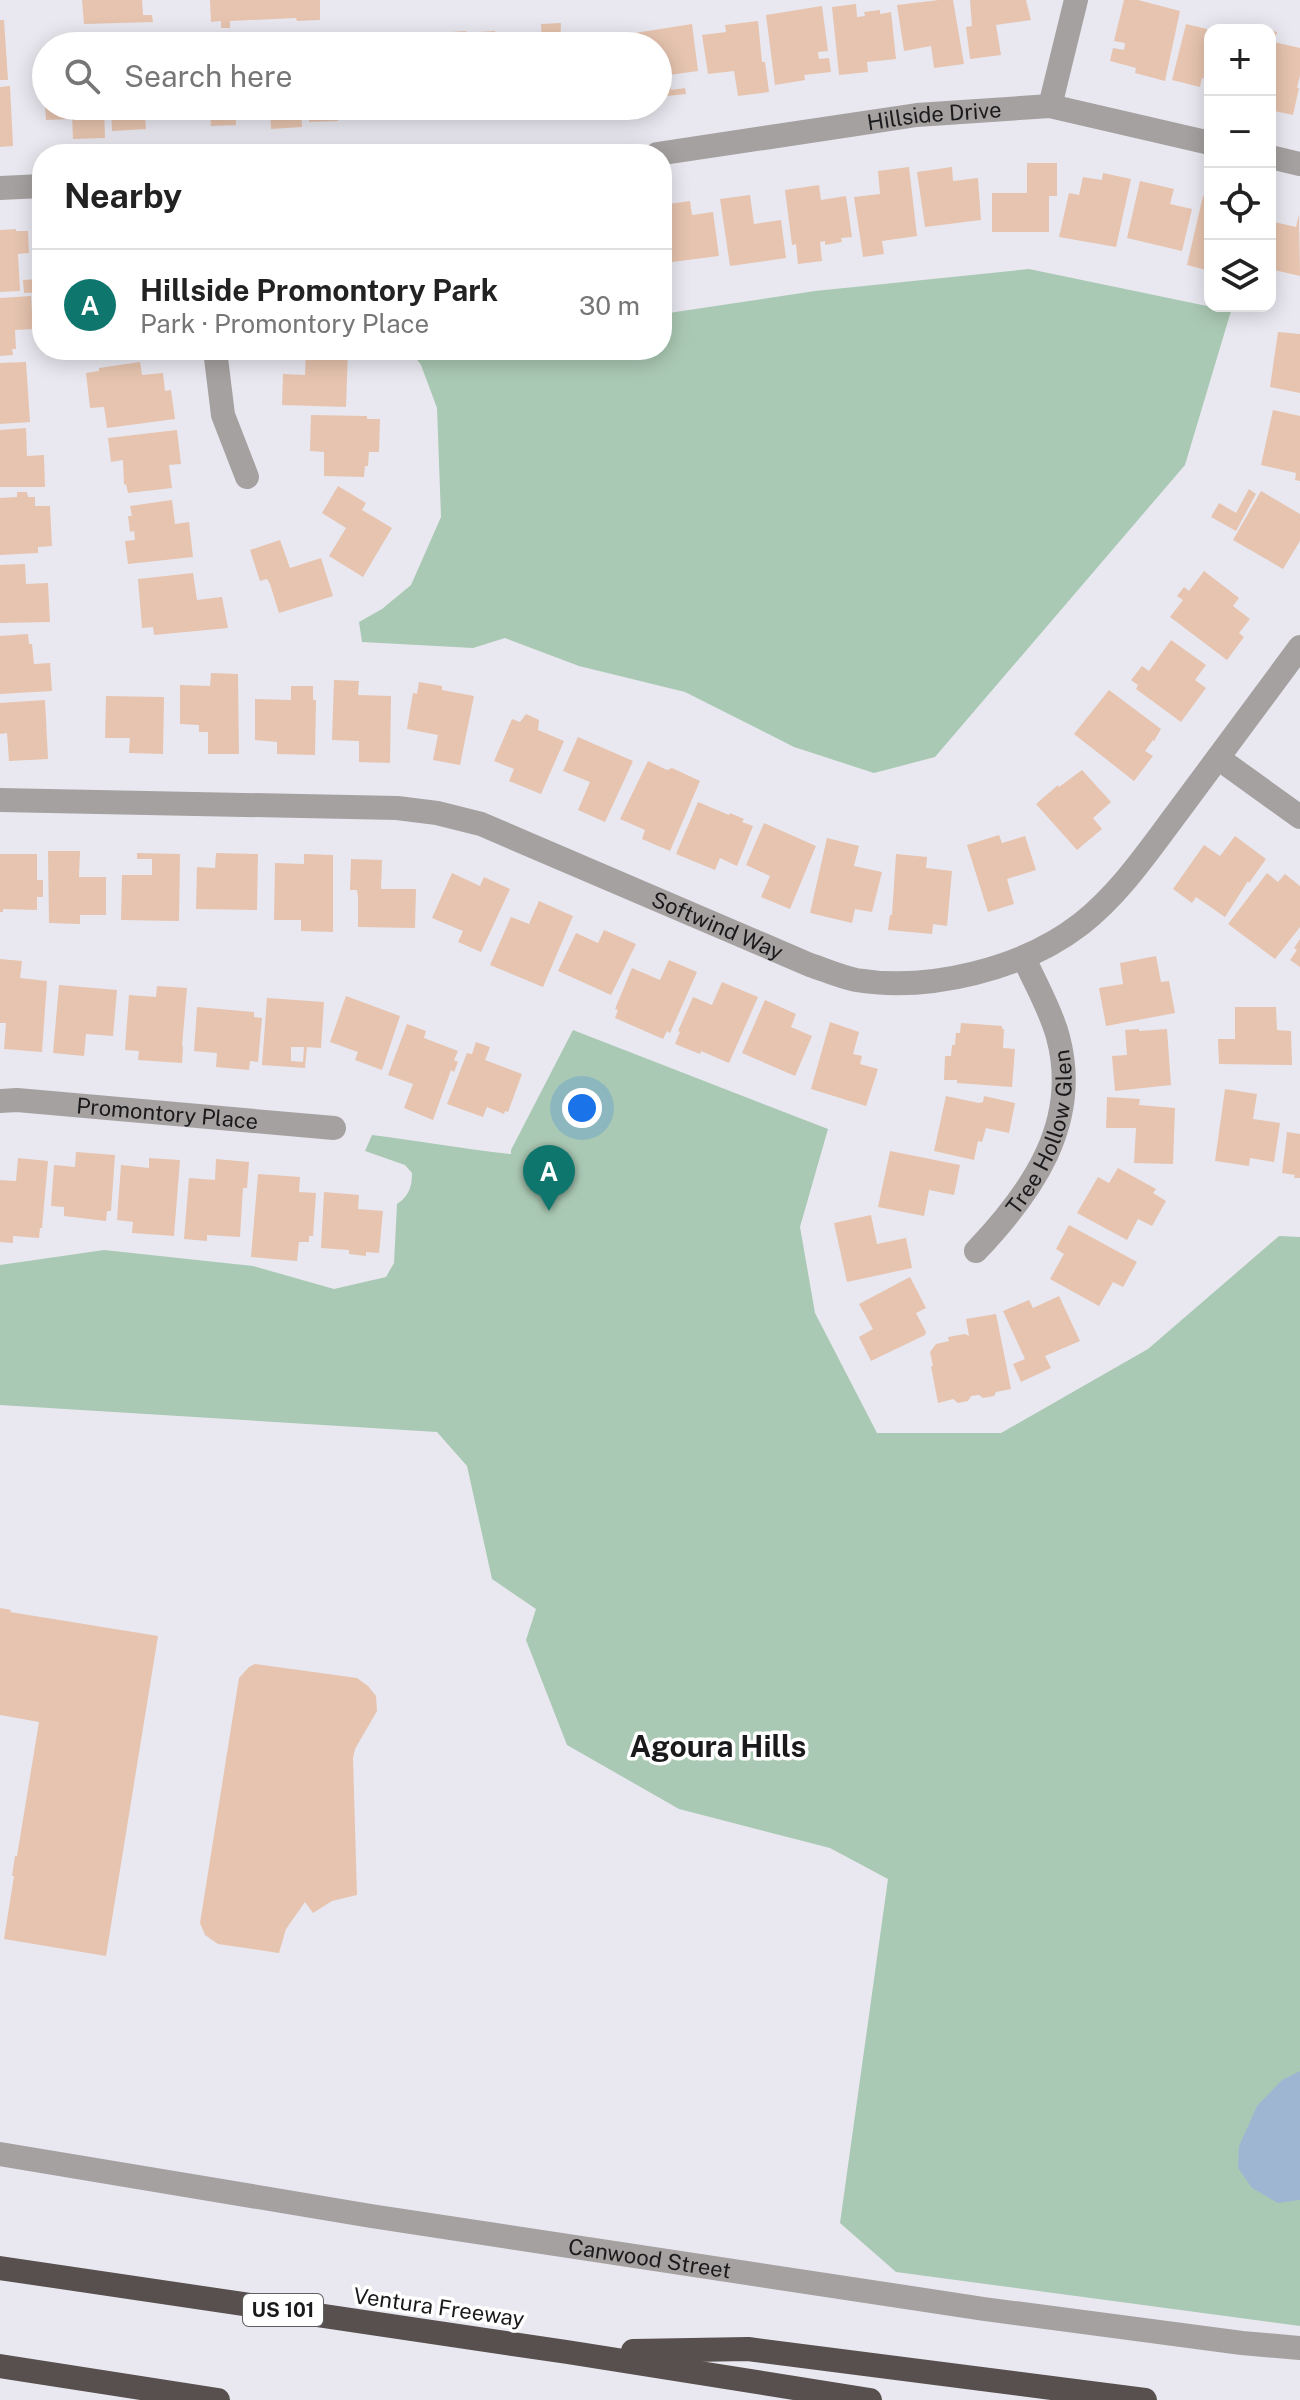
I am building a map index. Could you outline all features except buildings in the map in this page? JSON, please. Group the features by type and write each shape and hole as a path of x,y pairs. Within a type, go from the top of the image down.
{"highway":[{"name":"Ventura Freeway","path":"0,2268 870,2400"},
{"path":"567,2352 748,2349 1145,2400"},
{"path":"0,2366 218,2400"}],"street":[{"path":"1050,106 1076,0"},
{"name":"Hillside Drive","path":"672,152 917,115 1050,106 1204,142"},
{"path":"1276,158 1300,164"},
{"path":"0,188 32,186"},
{"path":"216,360 223,415 247,477"},
{"name":"Softwind Way","path":"0,800 397,808 437,813 481,824 810,965 855,980 939,980 1024,958 1080,925 1120,889 1300,647"},
{"path":"1218,758 1300,817"},
{"name":"Tree Hollow Glen","path":"976,1251 1007,1219 1035,1179 1058,1130 1065,1072 1063,1060 1058,1035 1024,958"},
{"name":"Promontory Place","path":"0,1101 334,1128"},
{"name":"Canwood Street","path":"0,2154 371,2216 969,2307 1300,2348"}],"green space":[{"path":"1029,269 1204,305 1204,312 1231,312 1185,465 935,757 874,773 794,747 685,692 579,666 505,638 473,648 362,642 359,622 382,609 411,585 441,517 437,408 417,360 672,360 672,312 815,291"},
{"path":"573,1030 828,1129 800,1227 815,1313 877,1433 1001,1433 1148,1349 1279,1236 1300,1237 1300,2326 896,2272 840,2223 888,1879 830,1848 679,1809 567,1745 526,1640 536,1609 492,1579 467,1466 437,1432 0,1405 0,1265 104,1250 253,1266 334,1289 386,1277 394,1263 397,1204 409,1191 412,1173 405,1165 365,1151 372,1135 511,1154"}],"water":[{"path":"1300,2071 1300,2200 1278,2203 1252,2188 1238,2168 1239,2146 1257,2106 1282,2080"}],"place":[{"name":"Hillside Promontory Park","path":"549,1211"}],"district":[{"name":"Agoura Hills","path":"718,1747"}]}
